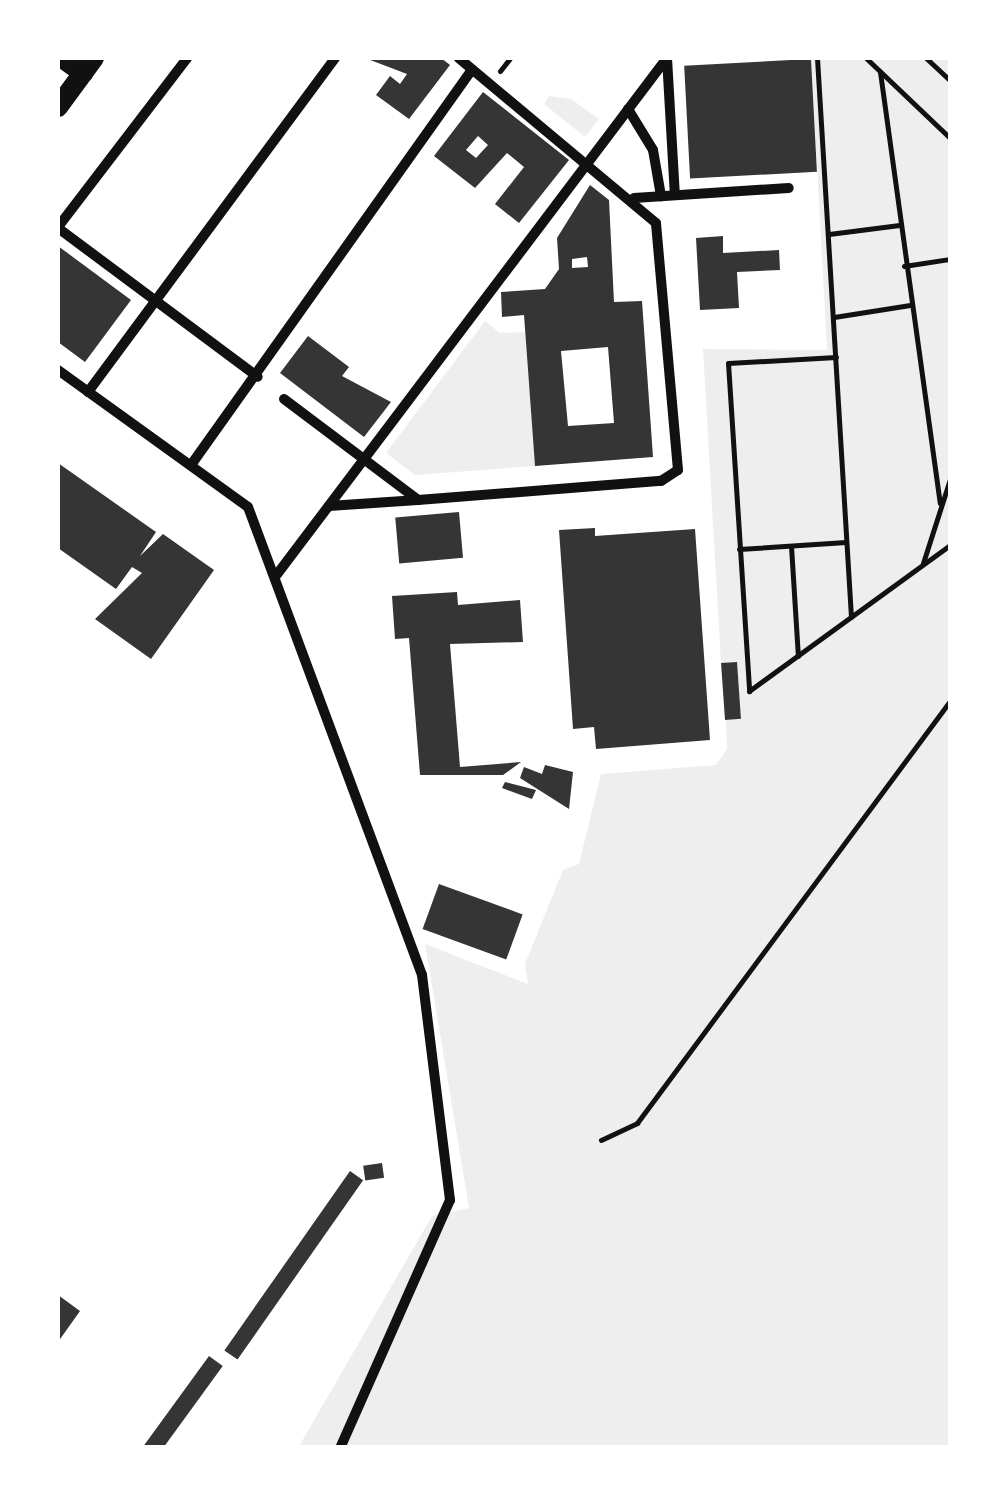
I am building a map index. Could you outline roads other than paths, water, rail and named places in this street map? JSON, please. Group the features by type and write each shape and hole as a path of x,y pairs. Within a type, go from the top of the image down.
{"main road":[{"path":"58,108 89,65 62,58"}],"street":[{"path":"187,58 58,228 258,377"},
{"path":"88,392 335,58"},
{"path":"459,58 467,76"},
{"path":"277,582 329,506 667,58"},
{"path":"667,58 675,196"},
{"path":"329,506 675,474 664,246 634,198 493,81 467,76"},
{"path":"191,465 268,365 467,76"},
{"path":"628,109 652,150 661,196"},
{"path":"634,198 788,188"},
{"path":"58,370 248,507 422,976 450,1200 340,1448"},
{"path":"284,398 418,500"}]}
